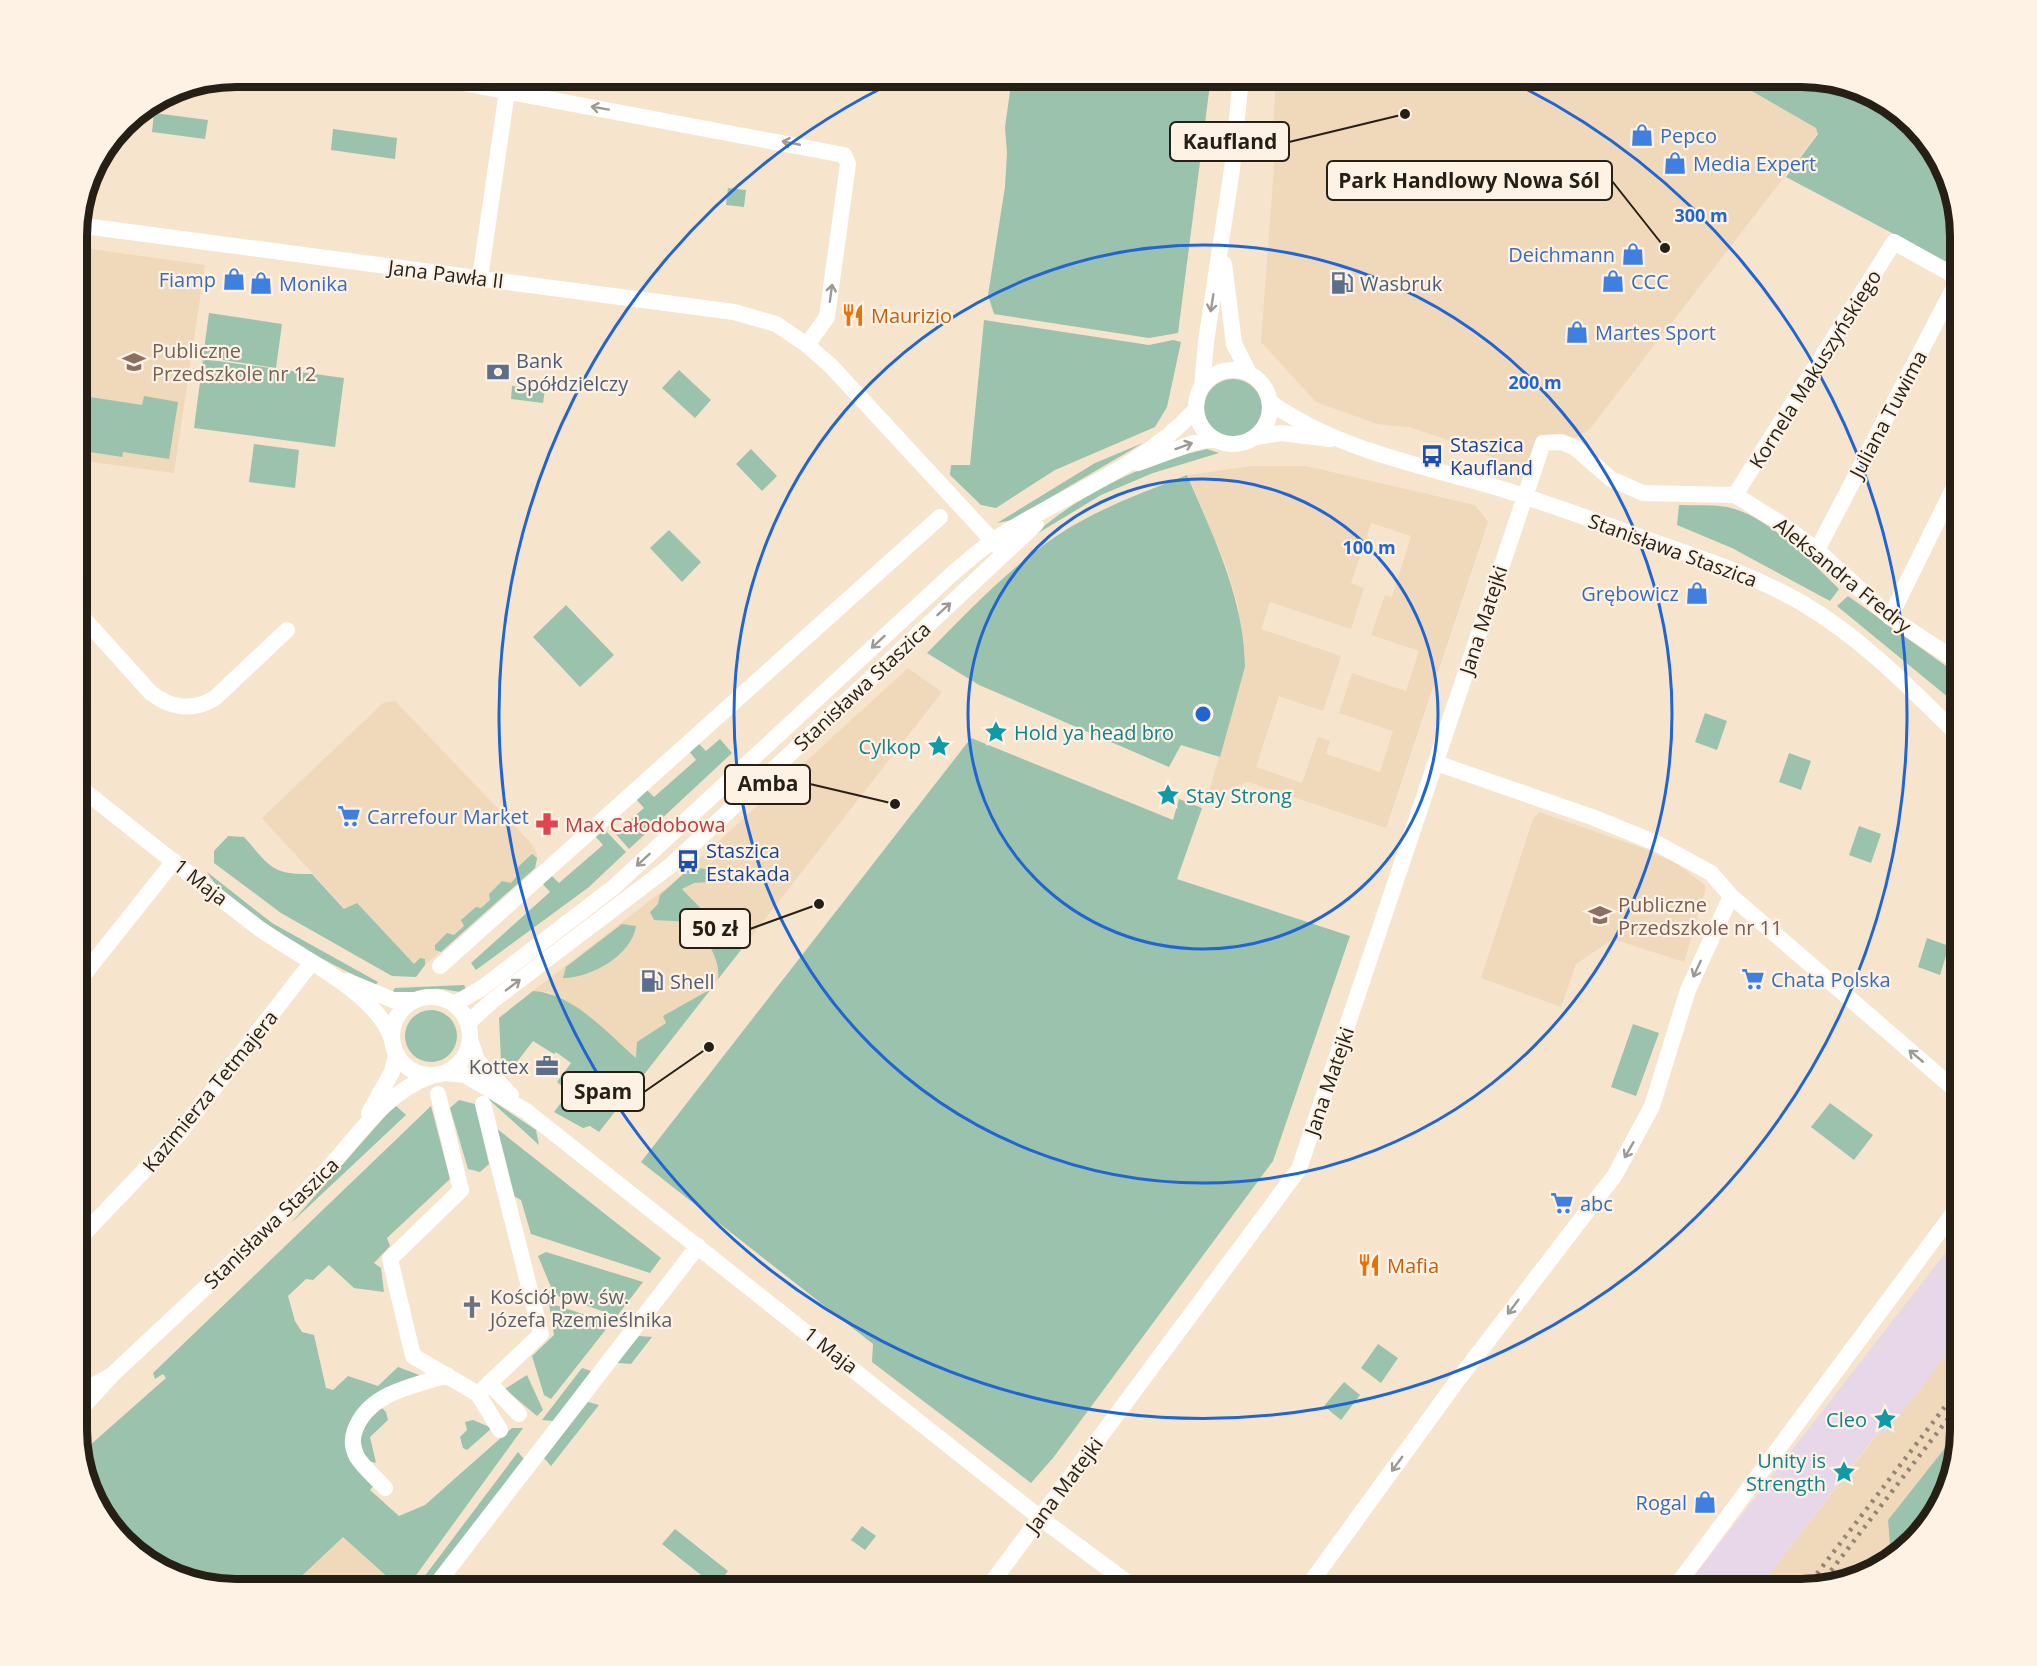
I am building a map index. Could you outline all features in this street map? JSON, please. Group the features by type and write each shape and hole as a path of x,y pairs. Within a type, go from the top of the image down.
{"street":[{"path":"487,87 844,155 848,164 827,317 807,345"},
{"path":"1222,246 1234,344 1249,373 1262,385 1270,402 1269,418 1256,437 1235,445 1213,438 1198,420 1196,409 1202,387 1206,342 1222,246 1240,87"},
{"path":"480,278 507,91"},
{"name":"Jana Pawła II","path":"87,226 734,312 776,324 807,345 831,366 998,547"},
{"name":"Kornela Makuszyńskiego","path":"1735,495 1894,242 1950,273"},
{"name":"Juliana Tuwima","path":"1817,550 1950,298"},
{"path":"1202,387 1220,373 1240,370 1249,373"},
{"name":"Stanisława Staszica","path":"1270,402 1285,413 1342,441"},
{"name":"Stanisława Staszica","path":"454,1004 482,988 614,887 953,573 998,547 1057,505 1118,470 1182,425 1196,409"},
{"name":"Stanisława Staszica","path":"1256,437 1281,433 1342,441 1525,496 1728,568 1802,603 1840,628 1874,655 1950,728"},
{"name":"Stanisława Staszica","path":"1118,470 1193,442 1213,438"},
{"path":"1525,496 1543,443 1561,442 1574,447 1611,478 1643,493 1735,495"},
{"name":"Aleksandra Fredry","path":"1735,495 1777,521 1817,550 1890,617 1950,656"},
{"path":"1890,617 1950,495"},
{"name":"Jana Matejki","path":"995,1579 1299,1169 1525,496"},
{"path":"440,966 940,517"},
{"name":"Stanisława Staszica","path":"469,1031 492,1001 670,867 998,547"},
{"path":"87,622 160,701 185,708 206,704 215,698 287,630"},
{"path":"1436,762 1592,817 1656,843 1711,873 1731,896 1950,1085"},
{"name":"1 Maja","path":"87,793 262,931 330,973 393,1000 413,1000"},
{"path":"87,970 174,861"},
{"path":"1314,1579 1454,1385 1615,1175 1652,1106 1688,990 1731,896"},
{"name":"Kazimierza Tetmajera","path":"87,1231 178,1135 312,962"},
{"name":"1 Maja","path":"330,973 383,1018 391,1037"},
{"path":"360,1130 392,1072 396,1055 391,1037 397,1015 413,1000 434,996 454,1004 469,1031 462,1060 438,1074 411,1070 396,1055"},
{"name":"1 Maja","path":"469,1031 477,1060 526,1111"},
{"name":"Stanisława Staszica","path":"87,1402 112,1375 320,1178 360,1130 411,1083 438,1074"},
{"name":"1 Maja","path":"438,1074 465,1075 526,1111 1039,1517 1121,1579"},
{"path":"438,1094 461,1190 390,1259 414,1356 447,1375 484,1389 519,1414"},
{"path":"483,1104 541,1334 484,1389"},
{"path":"1682,1579 1950,1217"},
{"path":"441,1579 698,1246"},
{"name":"Stanisława Staszica","path":"87,1389 112,1375"},
{"path":"385,1488 356,1456 353,1436 357,1423 366,1410 384,1397 447,1375"},
{"path":"484,1389 500,1430"}],"shaded area":[{"path":"1275,87 1744,87 1816,128 1818,133 1589,430 1520,468 1437,436 1408,427 1377,424 1316,402 1261,342 1275,154 1272,147"},
{"name":"Publiczne Przedszkole nr 12","path":"87,248 205,265 174,473 87,461"},
{"path":"1253,466 1306,466 1475,505 1488,522 1386,828 1248,782 1207,798 1245,668 1238,605 1226,566 1188,475","holes":["1371,523 1411,536 1392,597 1385,595 1371,635 1419,651 1406,691 1352,673 1339,713 1393,731 1380,772 1326,754 1330,741 1318,737 1302,783 1256,767 1279,696 1323,711 1341,656 1261,629 1270,602 1351,629 1364,588 1351,583"]},
{"path":"908,668 942,692 649,1068 549,992 533,991 674,882"},
{"path":"395,701 531,843 537,854 535,868 425,965 414,964 357,904 345,909 262,818 383,703"},
{"name":"Publiczne Przedszkole nr 11","path":"1539,812 1645,849 1677,864 1705,885 1705,892 1684,962 1613,939 1576,964 1561,1007 1481,978 1533,819"},
{"path":"1950,1247 1950,1350 1927,1381 1884,1434 1879,1431 1766,1579 1692,1579"},
{"path":"1950,1349 1950,1442 1888,1520 1890,1549 1867,1564 1830,1576 1811,1579 1766,1579 1880,1431 1884,1434"},
{"path":"345,1534 391,1579 299,1579"}],"green space":[{"path":"1011,87 1210,87 1178,333 1149,338 994,314 988,295 1005,187 1007,153 1005,127"},
{"path":"1744,87 1820,88 1839,92 1875,107 1899,124 1919,145 1935,170 1942,188 1950,226 1950,264 1786,177 1818,134 1816,128"},
{"path":"154,113 208,120 205,139 152,132"},
{"path":"333,129 397,138 395,159 331,150"},
{"path":"728,188 746,190 744,207 726,205"},
{"path":"209,313 282,324 276,368 203,357"},
{"path":"984,320 1149,345 1173,340 1181,342 1167,407 1155,427 1055,470 996,508 981,505 950,475 951,465 970,465"},
{"path":"203,359 344,378 335,447 194,428"},
{"path":"679,370 711,400 695,418 662,388"},
{"path":"1233,379 1249,384 1257,392 1262,408 1257,424 1249,432 1233,437 1217,432 1209,424 1204,408 1209,392 1217,384"},
{"path":"512,386 545,390 543,403 511,399"},
{"path":"144,396 178,402 169,459 123,452 122,457 87,452 87,397 142,405"},
{"path":"1143,443 1012,520 997,523 1095,463"},
{"path":"254,444 299,450 295,488 249,482"},
{"path":"751,449 777,476 762,491 736,464"},
{"path":"1207,449 1219,453 1153,473 1101,495 1030,538 1069,508 1113,482 1159,463"},
{"path":"1187,475 1226,569 1243,642 1245,667 1220,757 1181,745 1169,767 979,685 927,653 1004,577 1055,537 1103,510"},
{"path":"1679,505 1719,506 1745,513 1789,542 1839,589 1830,601 1732,548 1677,525"},
{"path":"669,530 701,562 682,582 650,548"},
{"path":"1848,596 1950,669 1950,699 1837,606"},
{"path":"566,605 614,655 580,687 533,637"},
{"path":"1705,713 1727,721 1717,750 1695,742"},
{"path":"971,738 1173,820 1179,799 1202,808 1177,879 1350,936 1273,1161 1053,1458 1031,1483 872,1362 873,1344 641,1162"},
{"path":"720,739 732,753 629,849 615,833 644,808 636,799 646,789 654,797 696,760 689,751 698,743 706,751"},
{"path":"1789,753 1811,761 1801,790 1779,782"},
{"path":"1859,826 1881,834 1871,863 1849,855"},
{"path":"604,829 626,852 589,887 476,970 471,963 550,892 542,883 551,875 559,883 603,845 595,836"},
{"path":"228,836 244,837 272,867 288,873 312,874 344,909 357,903 414,964 420,958 425,959 425,965 416,977 392,976 281,913 214,863 214,851"},
{"path":"532,854 537,858 535,868 441,952 435,950 435,945 447,933 454,935 464,926 461,920 476,907 481,908 490,900 489,894 502,881 511,883 518,875 518,867"},
{"path":"690,868 707,869 708,882 694,883 682,889 741,950 718,979 717,964 711,948 691,922 654,920 650,912 658,904 660,895"},
{"path":"207,872 272,923 378,982 375,986 308,951 259,921 220,889"},
{"path":"622,924 636,926 633,937 619,955 586,974 563,978 566,967"},
{"path":"1927,938 1949,946 1940,975 1918,967"},
{"path":"464,985 468,992 434,989 390,995 395,988"},
{"path":"711,989 599,1132 590,1126 583,1128 554,1112 569,1092 557,1082 571,1063 556,1052 554,1054 533,1041 510,1071 501,1061 499,1018 533,991 548,993 576,1006 636,1058 637,1042 666,1023 663,1016"},
{"path":"426,1010 436,1010 450,1017 457,1036 450,1055 436,1062 426,1062 416,1058 409,1051 405,1041 405,1031 409,1021 416,1014"},
{"path":"1633,1024 1659,1033 1636,1096 1611,1087"},
{"path":"484,1095 536,1130 539,1145"},
{"path":"459,1100 475,1104 489,1164 480,1172 468,1169 450,1108"},
{"path":"1830,1103 1873,1135 1854,1160 1811,1127"},
{"path":"395,1105 406,1115 291,1223"},
{"path":"431,1106 450,1179 387,1238 390,1246 374,1263 381,1268 384,1292 354,1288 329,1265 313,1280 306,1279 288,1296 295,1321 302,1332 314,1335 326,1388 333,1390 348,1376 378,1386 398,1367 427,1378 396,1387 346,1442 374,1485 370,1490 399,1516 425,1505 512,1428 523,1428 413,1579 390,1579 343,1537 299,1579 226,1579 207,1576 179,1568 145,1548 118,1521 102,1496 92,1468 88,1447 166,1378 163,1374 155,1379 153,1373"},
{"path":"496,1128 661,1258 650,1273 531,1234 521,1200 512,1195"},
{"path":"546,1252 643,1282 617,1316 549,1293 551,1287 538,1256"},
{"path":"549,1303 611,1323 551,1399 544,1395 532,1356 554,1335"},
{"path":"639,1336 652,1337 631,1364 617,1363"},
{"path":"1378,1344 1398,1358 1381,1383 1361,1368"},
{"path":"582,1368 591,1371 554,1421 542,1420"},
{"path":"527,1375 543,1410 537,1416 505,1389"},
{"path":"1344,1382 1360,1395 1341,1420 1324,1406"},
{"path":"588,1402 599,1405 551,1466 544,1458"},
{"path":"377,1403 386,1412 388,1420 370,1437 376,1463 365,1460 359,1435"},
{"path":"473,1420 492,1428 467,1450 463,1448 460,1437 467,1430 465,1422"},
{"path":"1950,1442 1942,1478 1930,1504 1913,1528 1890,1549 1888,1520"},
{"path":"518,1452 524,1459 432,1579 423,1579"},
{"path":"862,1526 876,1536 865,1550 851,1540"},
{"path":"675,1529 728,1571 722,1579 706,1579 662,1544"}],"railway":[{"path":"1813,1579 1950,1400"},
{"path":"1826,1577 1950,1416"}],"place":[{"name":"Kaufland","path":"1405,114"},
{"name":"Pepco","path":"1642,135"},
{"name":"Media Expert","path":"1675,163"},
{"name":"Park Handlowy Nowa Sól","path":"1665,248"},
{"name":"Deichmann","path":"1633,254"},
{"name":"Fiamp","path":"234,279"},
{"name":"CCC","path":"1613,281"},
{"name":"Monika","path":"261,283"},
{"name":"Wasbruk","path":"1342,283"},
{"name":"Maurizio","path":"853,315"},
{"name":"Martes Sport","path":"1577,332"},
{"name":"Publiczne Przedszkole nr 12","path":"134,362"},
{"name":"Bank Spółdzielczy","path":"498,372"},
{"name":"Staszica Kaufland","path":"1432,456"},
{"name":"Grębowicz","path":"1697,593"},
{"name":"Hold ya head bro","path":"996,732"},
{"name":"Cylkop","path":"939,746"},
{"name":"Stay Strong","path":"1168,795"},
{"name":"Amba","path":"895,804"},
{"name":"Carrefour Market","path":"349,816"},
{"name":"Max Całodobowa","path":"547,824"},
{"name":"Staszica Estakada","path":"688,861"},
{"name":"50 zł","path":"819,904"},
{"name":"Publiczne Przedszkole nr 11","path":"1600,915"},
{"name":"Chata Polska","path":"1753,979"},
{"name":"Shell","path":"652,981"},
{"name":"Spam","path":"709,1047"},
{"name":"Kottex","path":"547,1066"},
{"name":"abc","path":"1562,1203"},
{"name":"Mafia","path":"1369,1265"},
{"name":"Kościół pw. św. Józefa Rzemieślnika","path":"472,1307"},
{"name":"Cleo","path":"1885,1419"},
{"name":"Unity is Strength","path":"1844,1472"},
{"name":"Rogal","path":"1705,1502"}]}
